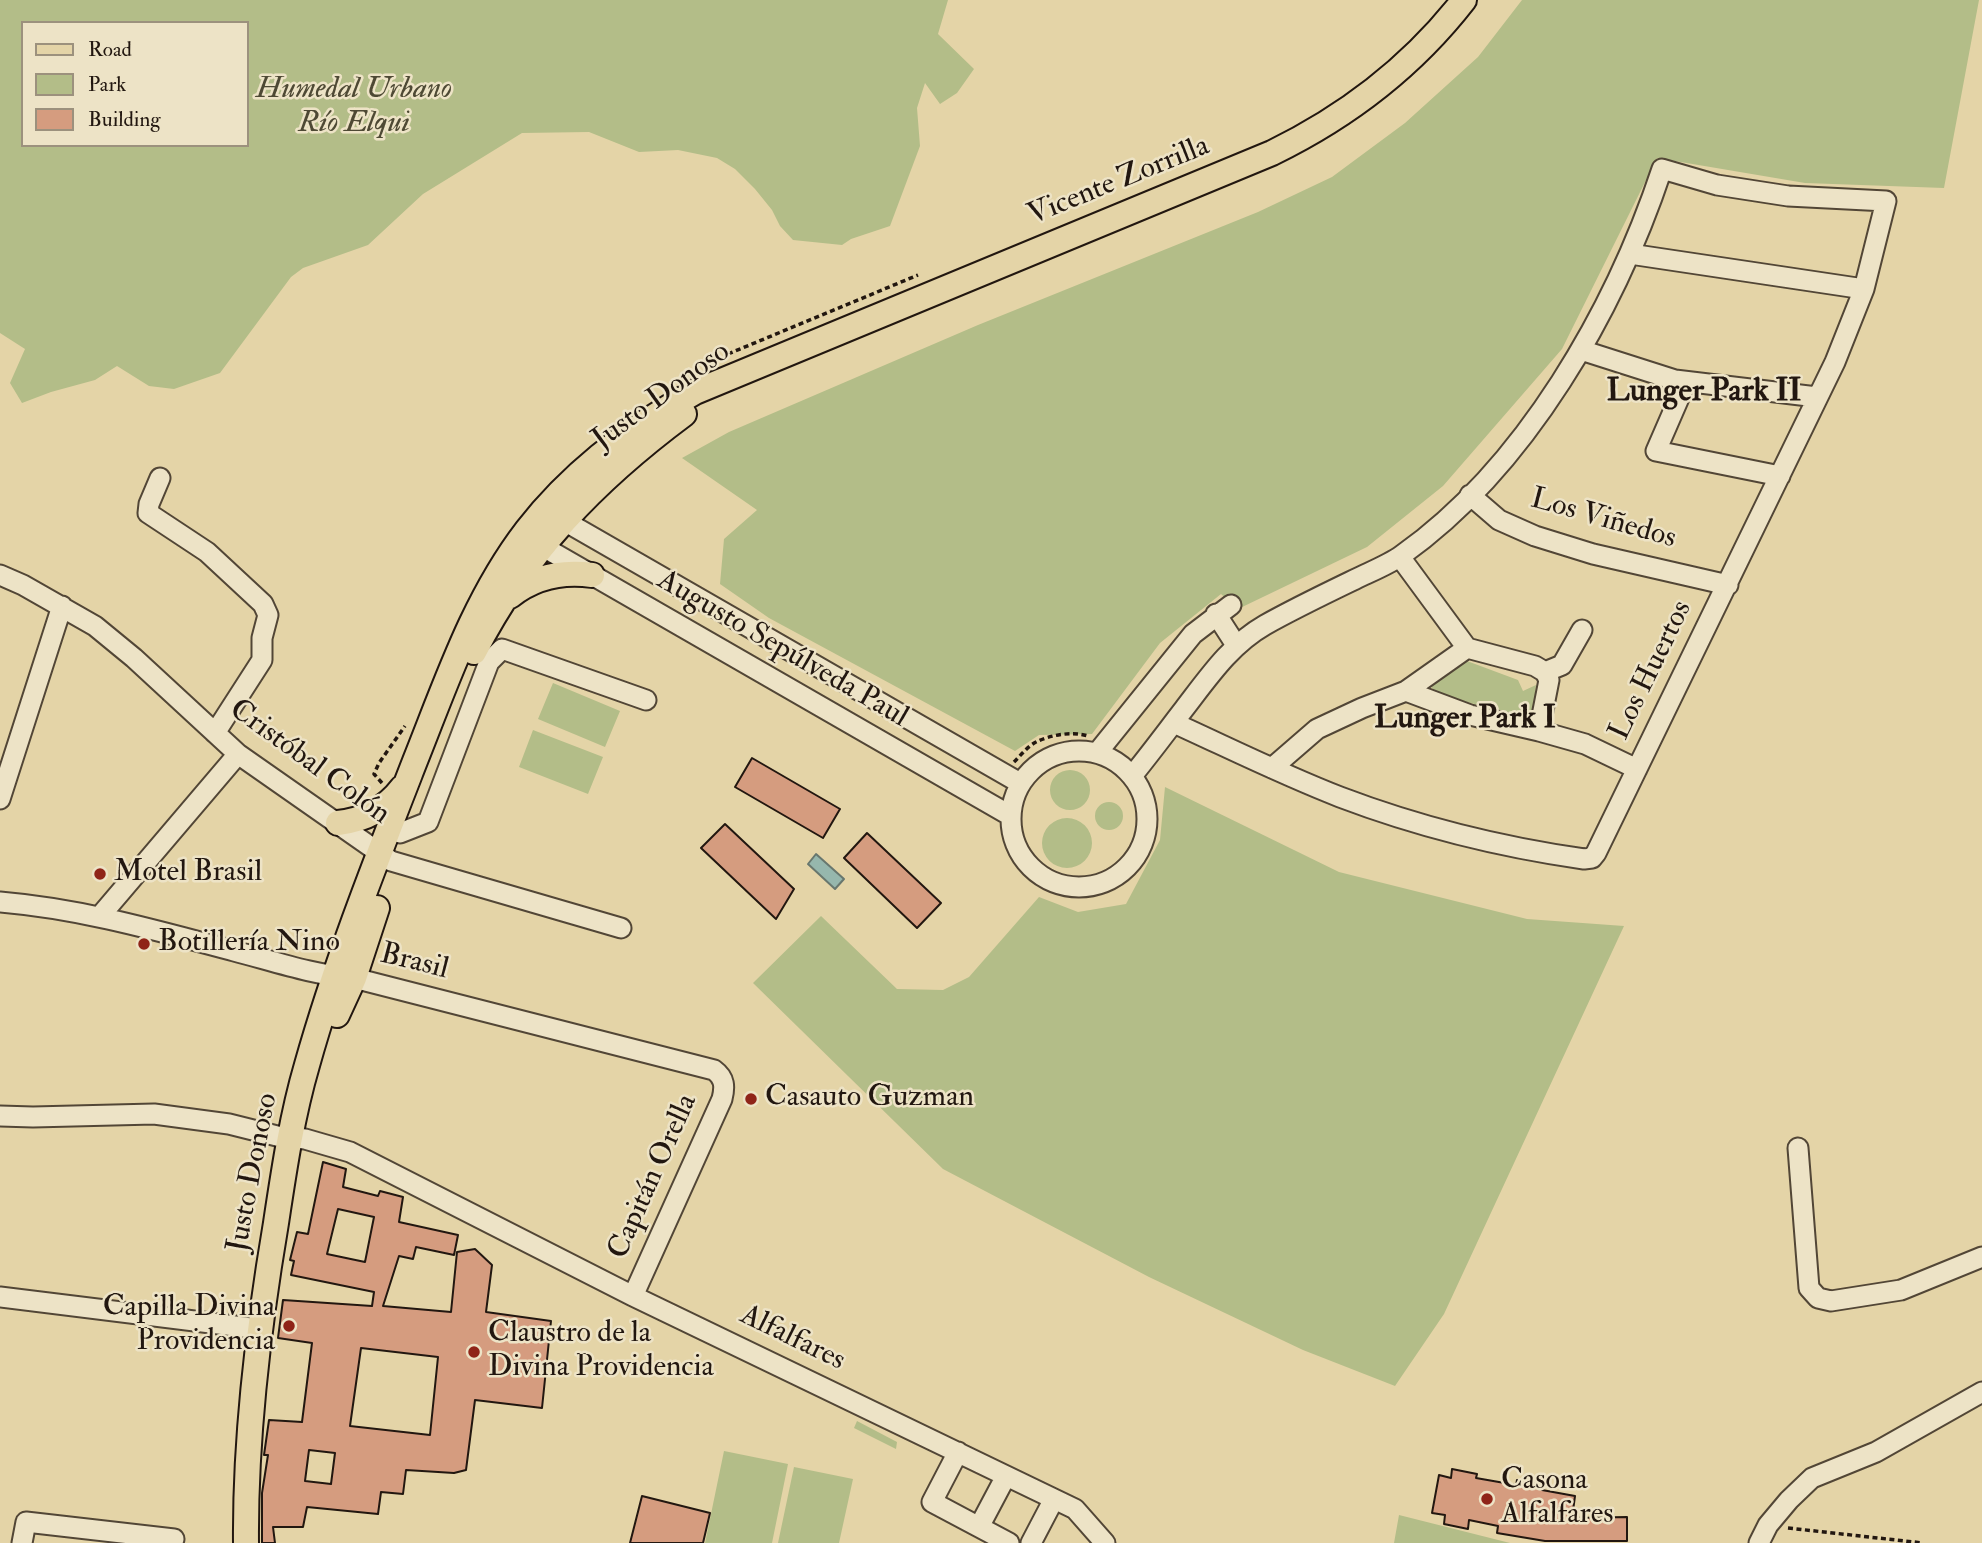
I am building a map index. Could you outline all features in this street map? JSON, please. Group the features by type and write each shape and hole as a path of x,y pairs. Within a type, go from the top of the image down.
{"main road":[{"name":"Vicente Zorrilla","path":"761,363 1259,159 1301,139 1383,85 1431,40 1464,0"},
{"name":"Justo Donoso","path":"246,1543 245,1480 259,1329 290,1137 307,1065 341,1008 345,978 386,857 411,772 472,620 490,585 554,515 600,482 693,407 761,363"},
{"name":"Justo Donoso","path":"386,857 400,833 457,687 533,541"},
{"path":"502,603 522,587 542,578 567,573 592,575"},
{"path":"338,823 365,817 385,806 401,790 411,772"}],"street":[{"name":"Los Huertos","path":"1174,723 1341,797 1454,835 1517,849 1592,858 1835,362 1864,289 1886,201 1788,195 1717,185 1662,169 1630,254"},
{"path":"1132,776 1236,645 1263,626 1400,557 1456,512 1529,426 1581,351 1630,254 1864,289"},
{"path":"1581,351 1686,382 1817,397"},
{"path":"1686,382 1656,452 1780,476"},
{"path":"160,478 148,513 207,552 263,604 268,615 262,638 262,660 215,733"},
{"name":"Los Viñedos","path":"1470,495 1499,520 1535,536 1593,554 1728,585"},
{"name":"Augusto Sepúlveda Paul","path":"554,515 1020,783"},
{"name":"Augusto Sepúlveda Paul","path":"533,541 1011,816"},
{"path":"1400,557 1467,648 1535,666 1545,672 1549,680 1539,731"},
{"name":"Cristóbal Colón","path":"0,575 95,626 134,658 238,754 386,857 621,928"},
{"path":"681,626 698,598"},
{"path":"0,799 62,606"},
{"path":"1096,746 1132,776 1143,794 1147,815 1145,836 1136,856 1122,874 1100,884 1076,887 1053,882 1033,869 1018,851 1011,828 1011,816 1020,783 1036,765 1055,755 1096,746 1193,635 1224,609 1236,645"},
{"path":"1545,672 1562,665 1581,630"},
{"path":"1272,768 1317,729 1406,691 1467,648"},
{"path":"400,833 428,822 489,662 502,649 646,700"},
{"path":"1406,691 1470,715 1585,744 1637,769"},
{"path":"101,915 238,754"},
{"name":"Brasil","path":"0,902 48,906 101,915 714,1070 724,1082"},
{"name":"Capitán Orella","path":"634,1296 722,1099 724,1082"},
{"path":"0,1116 154,1114 229,1124 290,1137"},
{"name":"Alfalfares","path":"290,1137 350,1152 634,1296 1075,1509 1087,1535 1105,1543"},
{"path":"1798,1148 1809,1288 1818,1298 1831,1301 1901,1290 1982,1256"},
{"path":"0,1297 259,1329"},
{"path":"1764,1534 1788,1500 1812,1478 1876,1452 1982,1392"},
{"path":"958,1452 932,1502 1009,1543"},
{"path":"979,1527 1006,1476"},
{"path":"1031,1543 1054,1499"},
{"path":"22,1543 26,1522 174,1539"}],"path":[{"path":"1013,763 1034,742 1058,735 1081,734 1096,746"},
{"path":"1764,1534 1923,1543"}],"green space":[{"name":"Humedal Urbano Río Elqui","path":"0,0 948,0 938,34 974,69 957,93 940,104 925,83 917,108 920,146 890,226 851,239 842,245 793,240 755,189 735,169 717,158 678,150 639,152 589,132 522,133 423,194 368,245 303,268 291,277 220,373 174,389 149,386 117,366 95,380 22,403 10,383 25,349 0,333"},
{"path":"1522,0 1979,0 1944,188 1805,183 1657,158 1562,349 1443,486 1367,547 1238,609 1221,594 1160,643 1092,734 1039,735 1015,751 769,618 720,584 724,539 757,510 682,458 729,432 978,325 1258,212 1332,177 1405,123 1478,57"},
{"path":"1467,661 1518,680 1523,691 1536,685 1534,708 1524,718 1435,693 1430,684"},
{"path":"553,683 620,711 605,747 538,719"},
{"path":"533,730 603,757 588,794 519,767"},
{"path":"1070,770 1078,771 1084,776 1089,782 1089,798 1084,804 1078,809 1070,810 1062,809 1056,804 1051,798 1050,790 1051,782 1056,776 1062,771"},
{"path":"1165,787 1339,872 1527,919 1624,926 1444,1314 1395,1386 1303,1350 1149,1277 943,1169 753,983 821,916 897,989 943,990 969,977 1039,897 1078,912 1126,904 1160,840"},
{"path":"1109,802 1119,806 1123,816 1119,826 1109,830 1099,826 1095,816 1099,806"},
{"path":"1067,818 1085,825 1092,843 1085,861 1067,868 1049,861 1042,843 1049,825"},
{"path":"857,1421 897,1442 896,1449 854,1428"},
{"path":"724,1451 788,1464 772,1543 705,1543"},
{"path":"794,1467 853,1479 839,1543 778,1543"},
{"path":"1399,1515 1510,1543 1394,1543"}],"water":[{"path":"816,854 844,879 835,889 808,864"}],"building":[{"path":"752,758 840,809 823,838 735,787"},
{"path":"725,824 794,889 776,919 701,848"},
{"path":"867,833 941,903 917,928 844,858"},
{"name":"Claustro de la Divina Providencia","path":"323,1162 346,1169 343,1187 378,1196 380,1191 403,1197 399,1222 458,1235 454,1255 416,1247 413,1259 399,1256 383,1306 451,1312 457,1252 475,1249 492,1265 486,1312 551,1321 542,1408 475,1400 466,1470 454,1473 406,1470 403,1494 381,1492 378,1514 307,1507 303,1527 273,1527 275,1543 262,1543 262,1493 268,1455 264,1455 269,1420 302,1422 312,1343 278,1338 283,1300 372,1306 374,1292 291,1275 294,1261 290,1260 297,1232 308,1234","holes":["338,1209 374,1217 365,1262 327,1254","361,1348 438,1357 430,1435 350,1426","309,1450 335,1453 331,1484 305,1481"]},
{"name":"Casona Alfalfares","path":"1452,1469 1477,1474 1476,1478 1516,1485 1517,1480 1543,1485 1542,1490 1575,1496 1572,1518 1627,1517 1627,1541 1545,1541 1497,1533 1498,1526 1469,1520 1468,1529 1444,1524 1445,1515 1432,1513 1439,1475 1451,1478"},
{"path":"642,1496 710,1513 703,1543 630,1543"}],"place":[{"name":"Motel Brasil","path":"100,874"},
{"name":"Botillería Nino","path":"144,944"},
{"name":"Casauto Guzman","path":"751,1099"},
{"name":"Capilla Divina Providencia","path":"289,1326"},
{"name":"Claustro de la Divina Providencia","path":"474,1352"},
{"name":"Casona Alfalfares","path":"1487,1499"}],"district":[{"name":"Lunger Park II","path":"1704,393"},
{"name":"Lunger Park I","path":"1465,720"}]}
